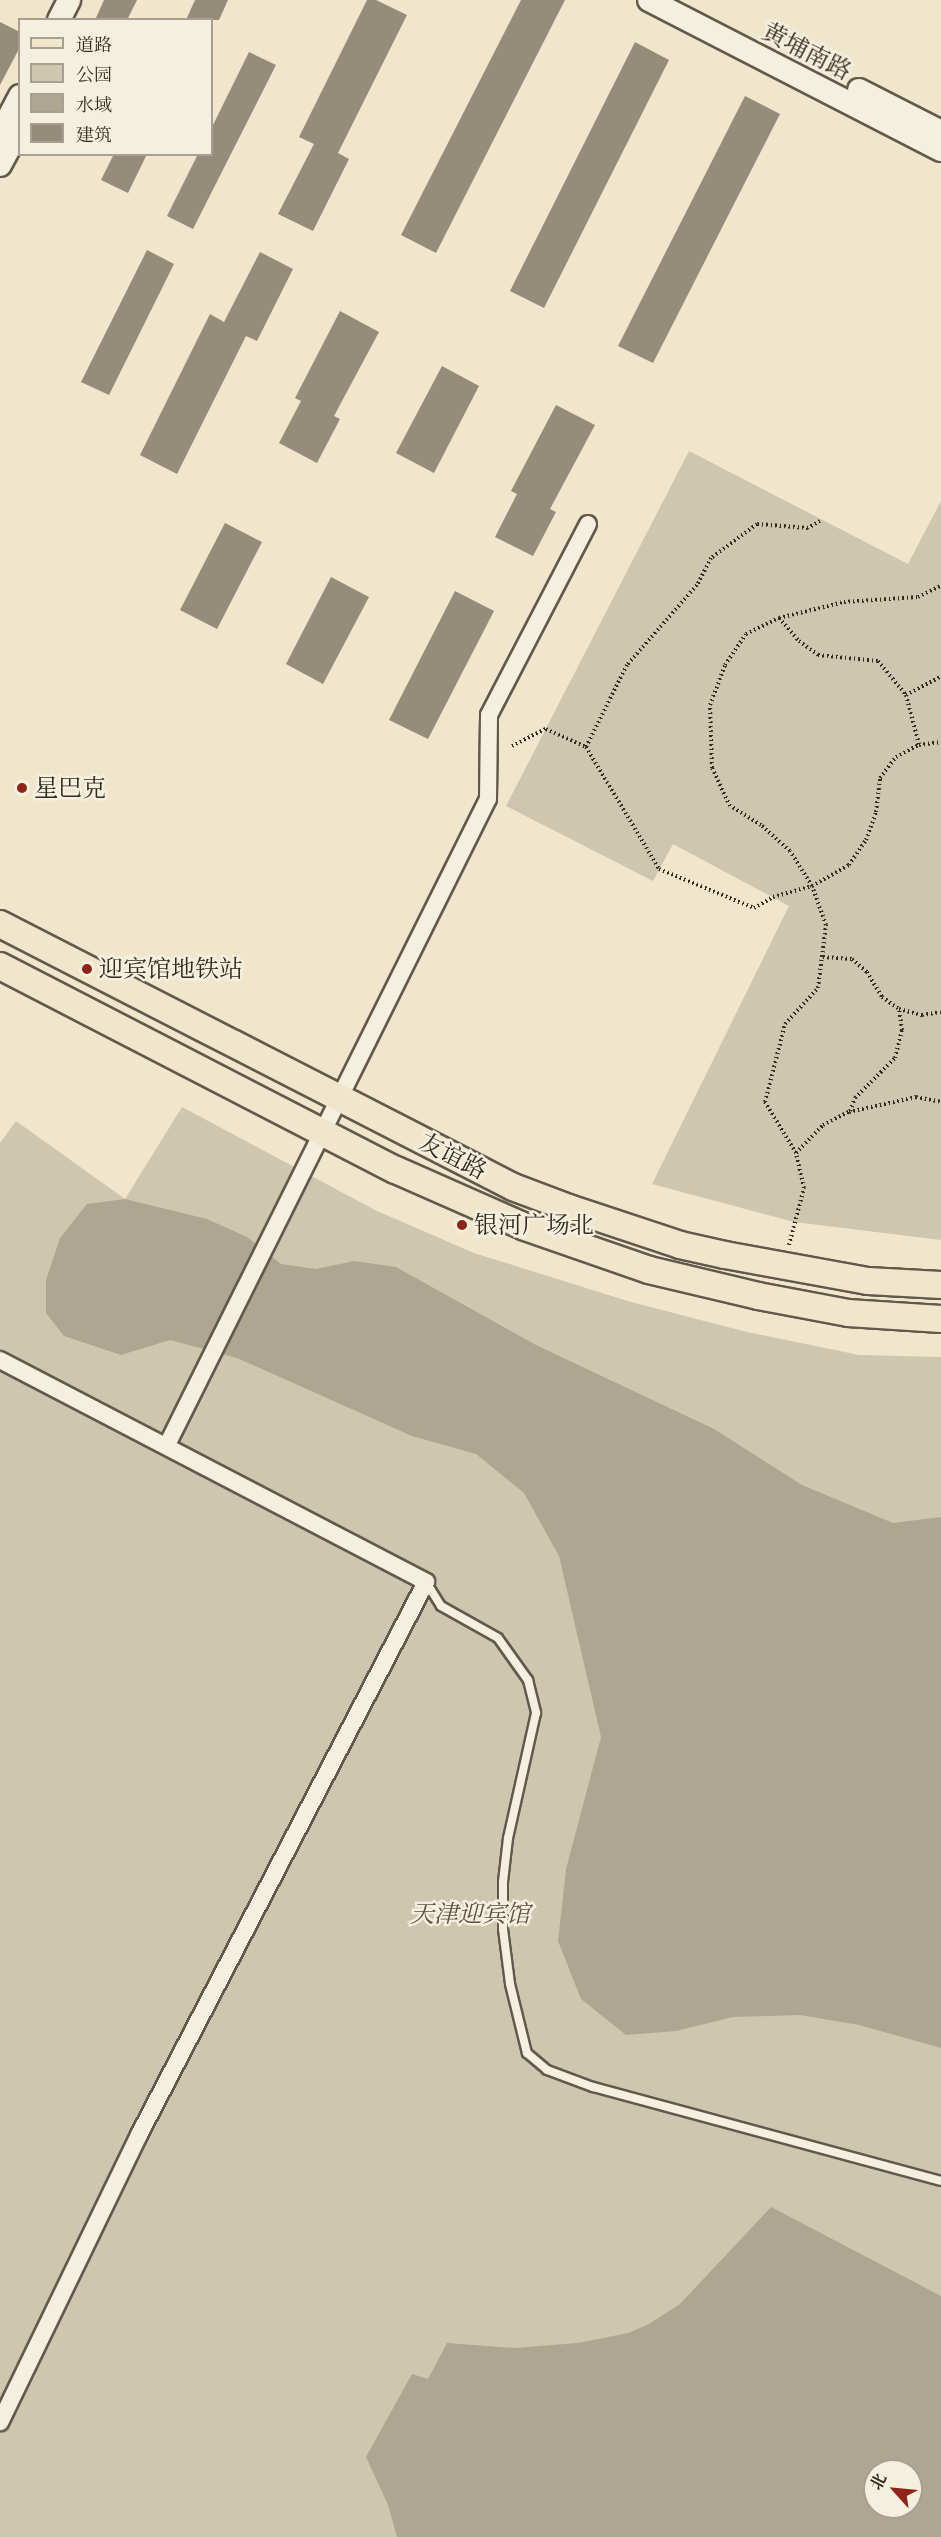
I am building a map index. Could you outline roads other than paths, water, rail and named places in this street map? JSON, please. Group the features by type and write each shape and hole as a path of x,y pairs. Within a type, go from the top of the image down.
{"main road":[{"name":"友谊路","path":"0,924 513,1187 680,1245 868,1281 941,1285"},
{"name":"友谊路","path":"0,966 470,1205 649,1270 848,1313 941,1319"}],"street":[{"path":"60,18 69,0"},
{"path":"77,18 86,0"},
{"name":"黄埔南路","path":"649,0 941,150"},
{"name":"黄埔南路","path":"681,0 941,132"},
{"path":"0,134 18,100"},
{"path":"0,165 18,132"},
{"path":"167,1445 208,1359 279,1223 321,1130 488,799 489,715 588,524"},
{"path":"0,1359 426,1582 139,2136 0,2422"}],"lane":[{"path":"426,1582 441,1606 498,1638 528,1680 536,1713 508,1838 503,1882 503,1929 510,1984 527,2053 547,2070 593,2087 941,2181"}],"water":[{"path":"125,1199 207,1219 247,1237 281,1264 316,1269 354,1261 396,1267 536,1345 714,1429 802,1485 893,1523 941,1517 941,2048 859,2025 800,2015 733,2017 676,2031 626,2035 581,1999 558,1941 566,1869 601,1737 559,1556 524,1493 476,1454 412,1436 237,1358 170,1340 121,1355 64,1336 46,1313 46,1280 60,1238 87,1204"},
{"path":"771,2207 941,2296 941,2537 397,2537 388,2505 366,2457 412,2374 428,2379 447,2343 515,2348 578,2343 628,2333 649,2324 680,2304"}],"place":[{"name":"星巴克","path":"22,788"},
{"name":"迎宾馆地铁站","path":"87,969"},
{"name":"银河广场北","path":"462,1225"}],"park label":[{"name":"天津迎宾馆","path":"470,1914"}]}
